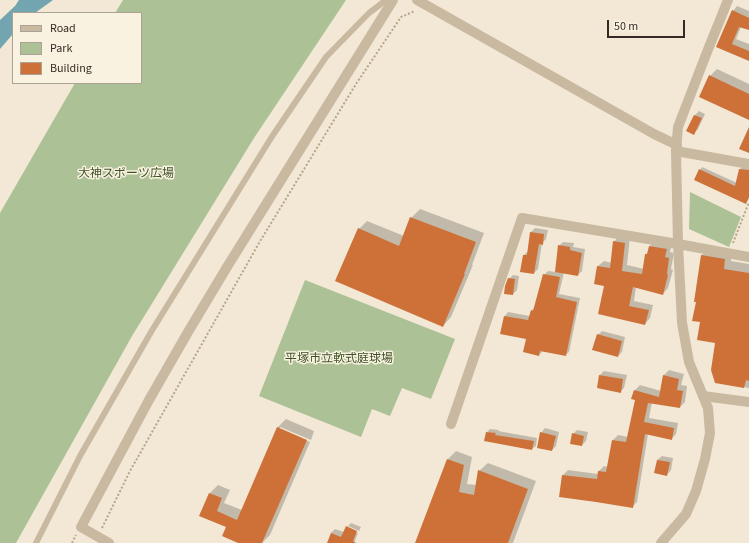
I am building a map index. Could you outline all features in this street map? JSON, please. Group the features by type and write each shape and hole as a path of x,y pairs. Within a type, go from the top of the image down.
{"street":[{"path":"109,543 81,527 184,339 393,0"},
{"path":"417,0 654,134 676,148 749,164"},
{"path":"661,543 686,514 696,491 705,459 710,433 708,408 689,362 682,323 678,244 676,148 678,127 728,0"},
{"path":"451,424 522,218 749,257"},
{"path":"703,396 749,402"}],"lane":[{"path":"36,543 80,456 152,332 271,138 326,57 369,12 386,0"}],"path":[{"path":"97,536 130,471 259,243 356,84 401,17 427,5"},
{"path":"729,253 749,202"}],"green space":[{"name":"大神スポーツ広場","path":"123,0 346,0 254,138 132,336 16,543 0,543 0,213 74,84 142,84 142,12 116,12"},
{"path":"690,192 741,217 729,247 689,229"},
{"name":"平塚市立軟式庭球場","path":"305,280 455,339 431,399 402,388 390,416 372,409 361,437 259,396"}],"water":[{"path":"19,0 53,0 36,12 12,12 12,35 0,49 0,20 15,6"}],"building":[{"path":"732,10 749,18 749,30 739,27 732,44 749,51 749,61 716,47"},
{"path":"709,75 749,94 749,120 699,97"},
{"path":"694,115 702,118 694,135 686,131"},
{"path":"749,127 749,153 739,149"},
{"path":"699,169 735,186 739,169 749,170 749,197 746,204 694,180"},
{"path":"410,217 476,242 465,274 443,327 335,281 358,228 399,246"},
{"path":"530,232 544,234 543,245 539,244 534,274 520,272 523,255 527,255"},
{"path":"613,241 625,243 622,271 642,274 645,254 647,254 649,246 667,249 665,257 669,258 668,275 663,295 633,287 629,306 649,310 645,325 598,314 604,286 594,284 597,266 610,268"},
{"path":"558,245 570,247 570,250 582,253 578,276 555,272"},
{"path":"701,255 725,259 724,269 749,273 749,381 746,380 744,388 715,383 711,370 715,343 697,340 700,322 692,321 696,302 694,302"},
{"path":"543,274 560,277 556,297 577,302 566,356 540,351 539,356 523,352 526,339 500,334 504,316 528,320 531,310 533,311"},
{"path":"508,278 515,279 513,295 504,294"},
{"path":"597,334 622,341 618,357 592,350"},
{"path":"599,375 623,379 621,393 597,388"},
{"path":"663,375 679,379 677,390 683,391 680,408 648,403 644,422 674,428 672,440 645,434 633,508 559,497 562,475 597,479 598,471 606,472 612,440 626,442 635,400 631,399 634,390 659,397"},
{"path":"277,427 307,440 262,543 238,543 222,536 226,527 199,516 209,493 222,498 217,511 237,520"},
{"path":"486,432 496,433 495,435 534,441 532,450 484,441"},
{"path":"540,432 556,436 552,451 537,448"},
{"path":"572,433 584,436 582,446 570,444"},
{"path":"447,459 464,465 459,492 474,495 478,470 528,489 508,543 415,543"},
{"path":"657,460 670,462 667,476 654,473"},
{"path":"346,526 357,531 353,541 356,543 327,543 331,533 341,537"}]}
